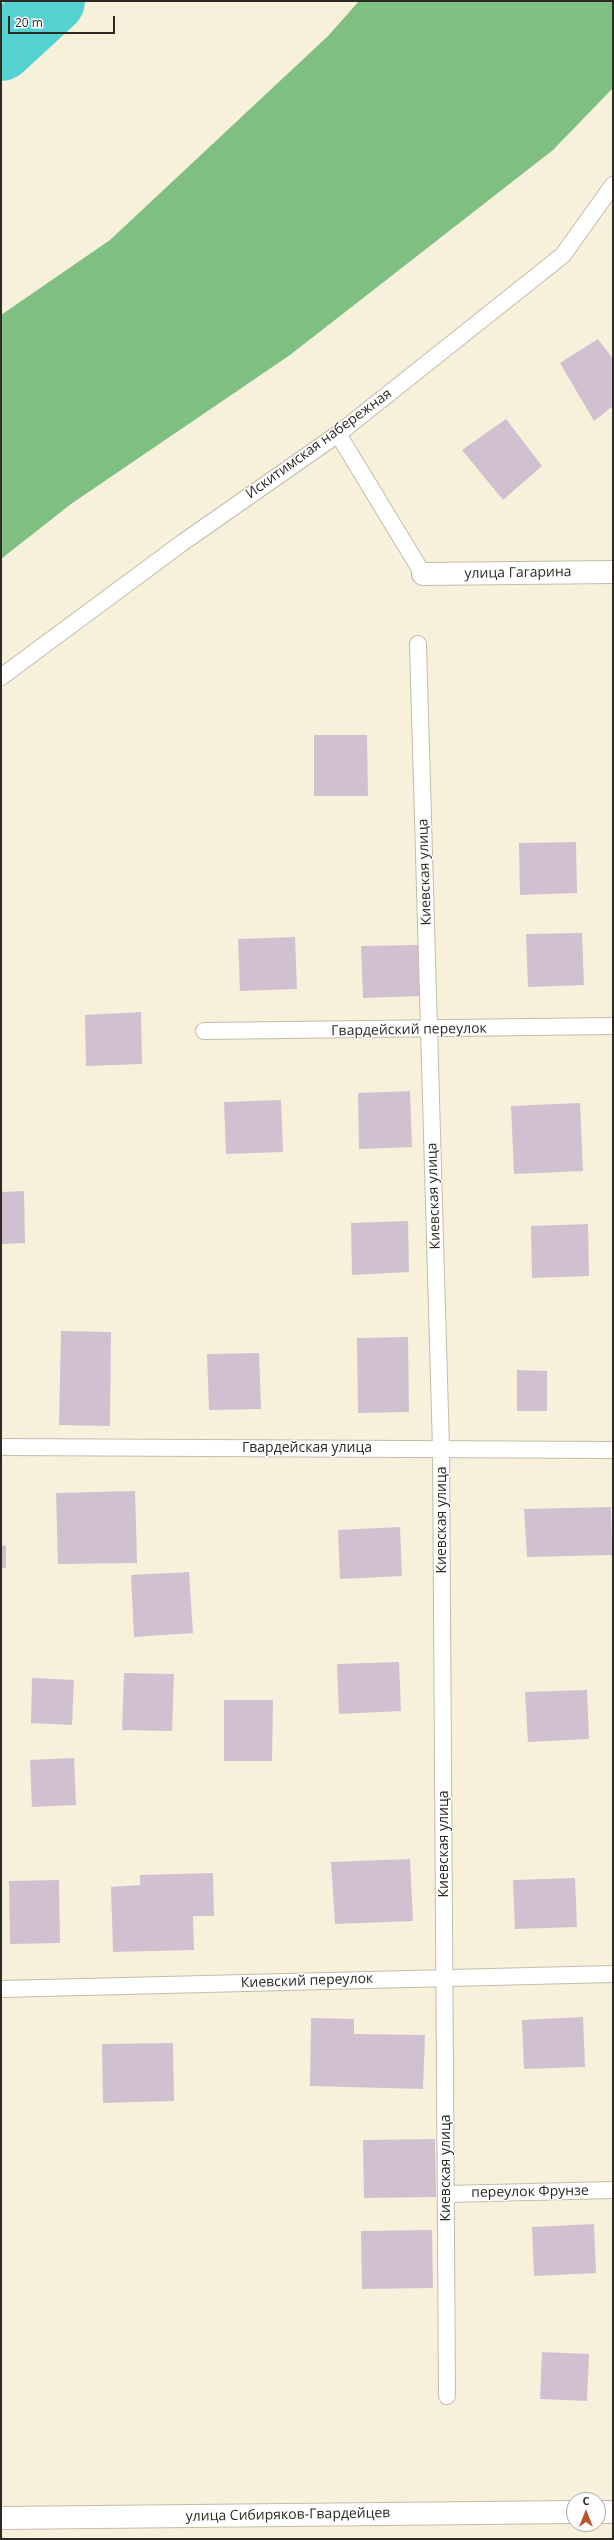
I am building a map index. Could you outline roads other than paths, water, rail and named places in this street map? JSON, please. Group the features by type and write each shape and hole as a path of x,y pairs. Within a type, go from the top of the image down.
{"main road":[{"name":"улица Гагарина","path":"423,574 613,572"},
{"name":"улица Сибиряков-Гвардейцев","path":"1,2518 566,2512"}],"lane":[{"name":"Искитимская набережная","path":"1,678 182,543 338,434 563,255 613,185"},
{"path":"338,434 423,574"},
{"name":"Киевская улица","path":"418,644 441,1449 447,2194 446,2396"},
{"name":"Гвардейский переулок","path":"204,1031 430,1030 613,1026"},
{"name":"Гвардейская улица","path":"1,1448 613,1450"},
{"name":"Киевский переулок","path":"1,1989 613,1974"},
{"name":"переулок Фрунзе","path":"447,2194 613,2190"}],"waterway":[{"path":"1,49 53,1"}]}
